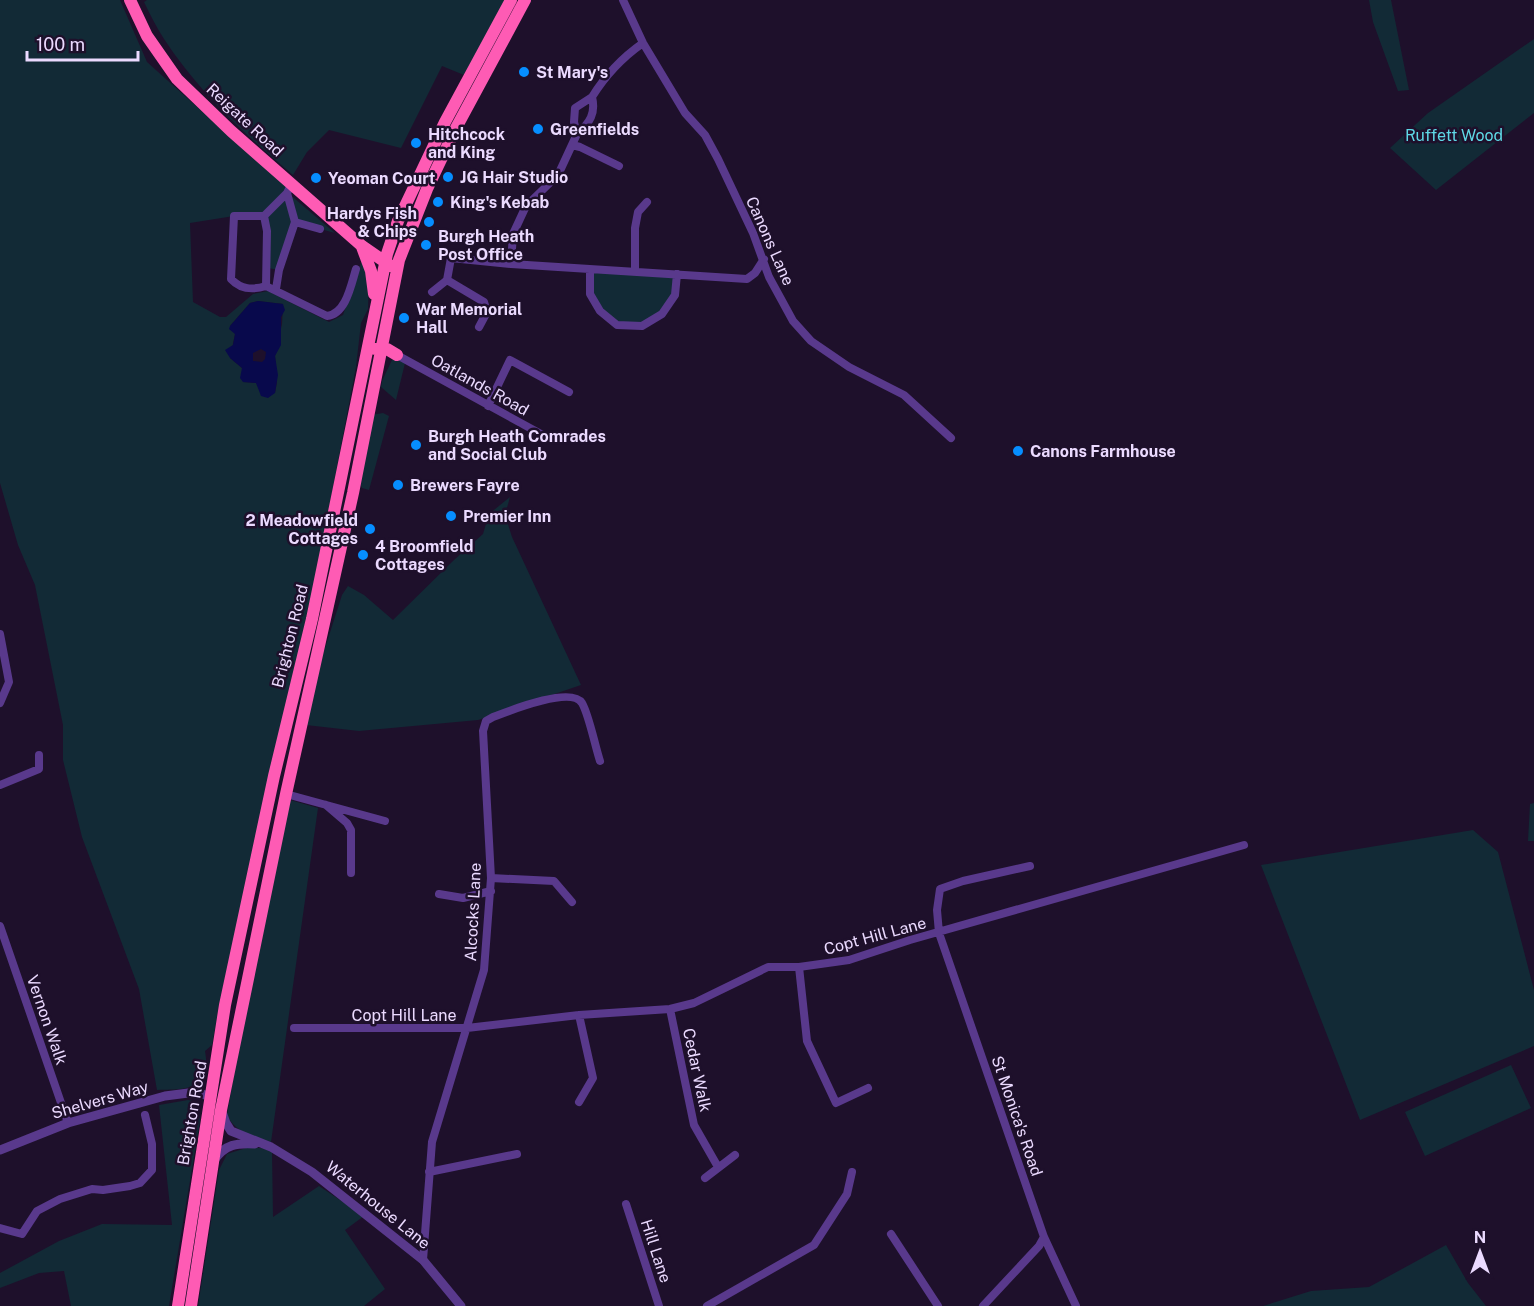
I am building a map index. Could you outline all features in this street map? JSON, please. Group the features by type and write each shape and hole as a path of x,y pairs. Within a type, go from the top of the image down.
{"highway":[{"name":"Reigate Road","path":"130,0 147,36 177,80 290,189 385,264"},
{"name":"Brighton Road","path":"178,1306 225,1005 283,735 312,619 385,264 391,241 446,122 511,0"},
{"name":"Brighton Road","path":"191,1306 221,1110 286,794 353,493 398,265 412,225 452,137 525,0"},
{"path":"362,246 379,249 391,241"},
{"path":"362,246 372,276 375,307"},
{"path":"385,264 398,265"},
{"path":"367,354 381,348 397,355"},
{"path":"377,372 388,356 397,355"},
{"path":"211,1097 218,1093 230,1070"}],"street":[{"name":"Canons Lane","path":"623,0 643,43 685,112 709,143 753,233 769,277 793,321 811,341 849,367 904,395 951,438"},
{"path":"577,134 574,122 575,108 592,97 601,82 610,75 625,55 643,43"},
{"path":"511,264 513,234 526,206 558,174 577,134 591,119 594,108 592,97"},
{"path":"572,145 619,166"},
{"path":"290,189 264,216 234,216 231,279 235,284 253,290 266,286 276,289 327,316 335,315 340,311 356,269"},
{"path":"276,289 279,270 295,222 290,189"},
{"path":"635,272 638,212 647,202"},
{"path":"264,216 267,231 266,286"},
{"path":"295,222 320,229"},
{"path":"432,292 447,280 451,258 590,270 747,279 769,277"},
{"path":"747,279 755,273 764,259"},
{"path":"268,268 279,270"},
{"path":"590,270 590,294 600,311 617,325 642,326 662,314 675,295 677,274"},
{"path":"447,280 484,302 487,312 479,327"},
{"name":"Oatlands Road","path":"397,355 550,439"},
{"path":"488,406 510,360 569,392"},
{"path":"0,634 9,682 0,703"},
{"name":"Alcocks Lane","path":"423,1260 432,1142 484,970 491,891 483,730 486,721 504,713 554,698 578,699 583,707 600,761"},
{"path":"0,785 39,769 39,755"},
{"path":"286,794 323,802 385,821"},
{"path":"323,802 347,823 351,830 351,873"},
{"name":"Copt Hill Lane","path":"294,1028 467,1028 579,1015 670,1009 694,1003 768,967 799,967 849,960 1244,845"},
{"name":"St Monica's Road","path":"1030,866 963,881 940,889 937,910 939,933 1044,1238 1076,1306"},
{"path":"491,878 554,881 572,902"},
{"path":"440,894 463,898 491,891"},
{"name":"Vernon Walk","path":"0,926 68,1123"},
{"path":"799,967 807,1041 836,1103 868,1088"},
{"name":"Cedar Walk","path":"670,1009 694,1125 718,1167"},
{"path":"579,1015 593,1078 579,1102"},
{"path":"196,1092 204,1089 216,1074"},
{"name":"Shelvers Way","path":"0,1150 68,1123 165,1096 196,1092 211,1097"},
{"name":"Waterhouse Lane","path":"221,1110 231,1131 264,1144 312,1172 423,1260 460,1306"},
{"path":"0,1228 22,1234 37,1211 60,1199 92,1189 103,1190 140,1183 152,1170 152,1144 145,1115"},
{"path":"214,1160 222,1149 231,1144 264,1144"},
{"path":"429,1172 517,1154"},
{"path":"705,1178 735,1155"},
{"path":"707,1306 814,1245 847,1194 852,1172"},
{"name":"Hill Lane","path":"626,1203 659,1306"},
{"path":"891,1234 938,1306"},
{"path":"983,1306 1044,1238"}],"green space":[{"path":"0,0 120,0 147,62 286,187 288,193 335,233 295,222 279,270 268,268 264,216 234,216 190,223 193,302 220,317 226,317 253,294 268,291 329,322 343,315 362,260 369,278 368,309 361,323 356,367 317,572 220,1000 212,1045 205,1051 206,1071 199,1083 193,1086 157,1090 139,989 82,837 63,760 63,725 35,585 18,545 0,483","holes":["258,301 283,304 282,324 275,356 277,382 275,393 259,387 256,383 243,382 242,368 230,358 235,334 230,326 250,303"]},
{"path":"147,0 506,0 464,75 442,66 401,148 329,130 307,152 293,175 240,128 192,77 158,30 144,2"},
{"path":"1369,0 1391,0 1409,90 1398,91 1373,22"},
{"name":"Ruffett Wood","path":"1534,39 1534,113 1436,190 1390,148 1428,113"},
{"path":"590,270 677,274 675,295 662,314 642,326 617,325 590,294"},
{"path":"396,359 405,363 396,400 381,387 392,360"},
{"path":"383,413 389,416 369,490 362,488 358,481 371,415"},
{"path":"510,497 505,515 512,537 581,685 478,720 359,731 306,725 317,673 342,595 348,586 364,595 393,620 483,534 489,514"},
{"path":"290,800 318,808 271,1142 240,1130 227,1115"},
{"path":"1534,803 1534,841 1528,841 1530,804"},
{"path":"1473,830 1498,852 1534,990 1534,1046 1360,1120 1261,865"},
{"path":"1511,1065 1531,1108 1425,1156 1405,1112"},
{"path":"188,1100 198,1102 200,1121 169,1306 71,1306 64,1271 39,1273 0,1288 0,1273 59,1241 102,1224 172,1225 159,1105"},
{"path":"246,1148 262,1148 272,1152 273,1217 319,1186 364,1216 345,1230 385,1289 364,1306 198,1306 219,1170 227,1154"},
{"path":"1446,1245 1468,1283 1486,1306 1263,1306 1311,1291 1369,1287"}],"shaded area":[{"path":"258,301 283,304 285,310 281,317 281,345 275,356 278,375 275,393 268,398 261,396 256,383 243,382 240,378 242,368 230,358 225,350 233,345 235,334 229,329 230,326 250,303","holes":["261,349 266,352 262,362 253,361 253,353"]}],"place":[{"name":"St Mary's","path":"524,72"},
{"name":"Greenfields","path":"538,129"},
{"name":"Hitchcock and King","path":"416,143"},
{"name":"JG Hair Studio","path":"448,177"},
{"name":"Yeoman Court","path":"316,178"},
{"name":"King's Kebab","path":"438,202"},
{"name":"Hardys Fish & Chips","path":"429,222"},
{"name":"Burgh Heath Post Office","path":"426,245"},
{"name":"War Memorial Hall","path":"404,318"},
{"name":"Burgh Heath Comrades and Social Club","path":"416,445"},
{"name":"Canons Farmhouse","path":"1018,451"},
{"name":"Brewers Fayre","path":"398,485"},
{"name":"Premier Inn","path":"451,516"},
{"name":"2 Meadowfield Cottages","path":"370,529"},
{"name":"4 Broomfield Cottages","path":"363,555"}]}
